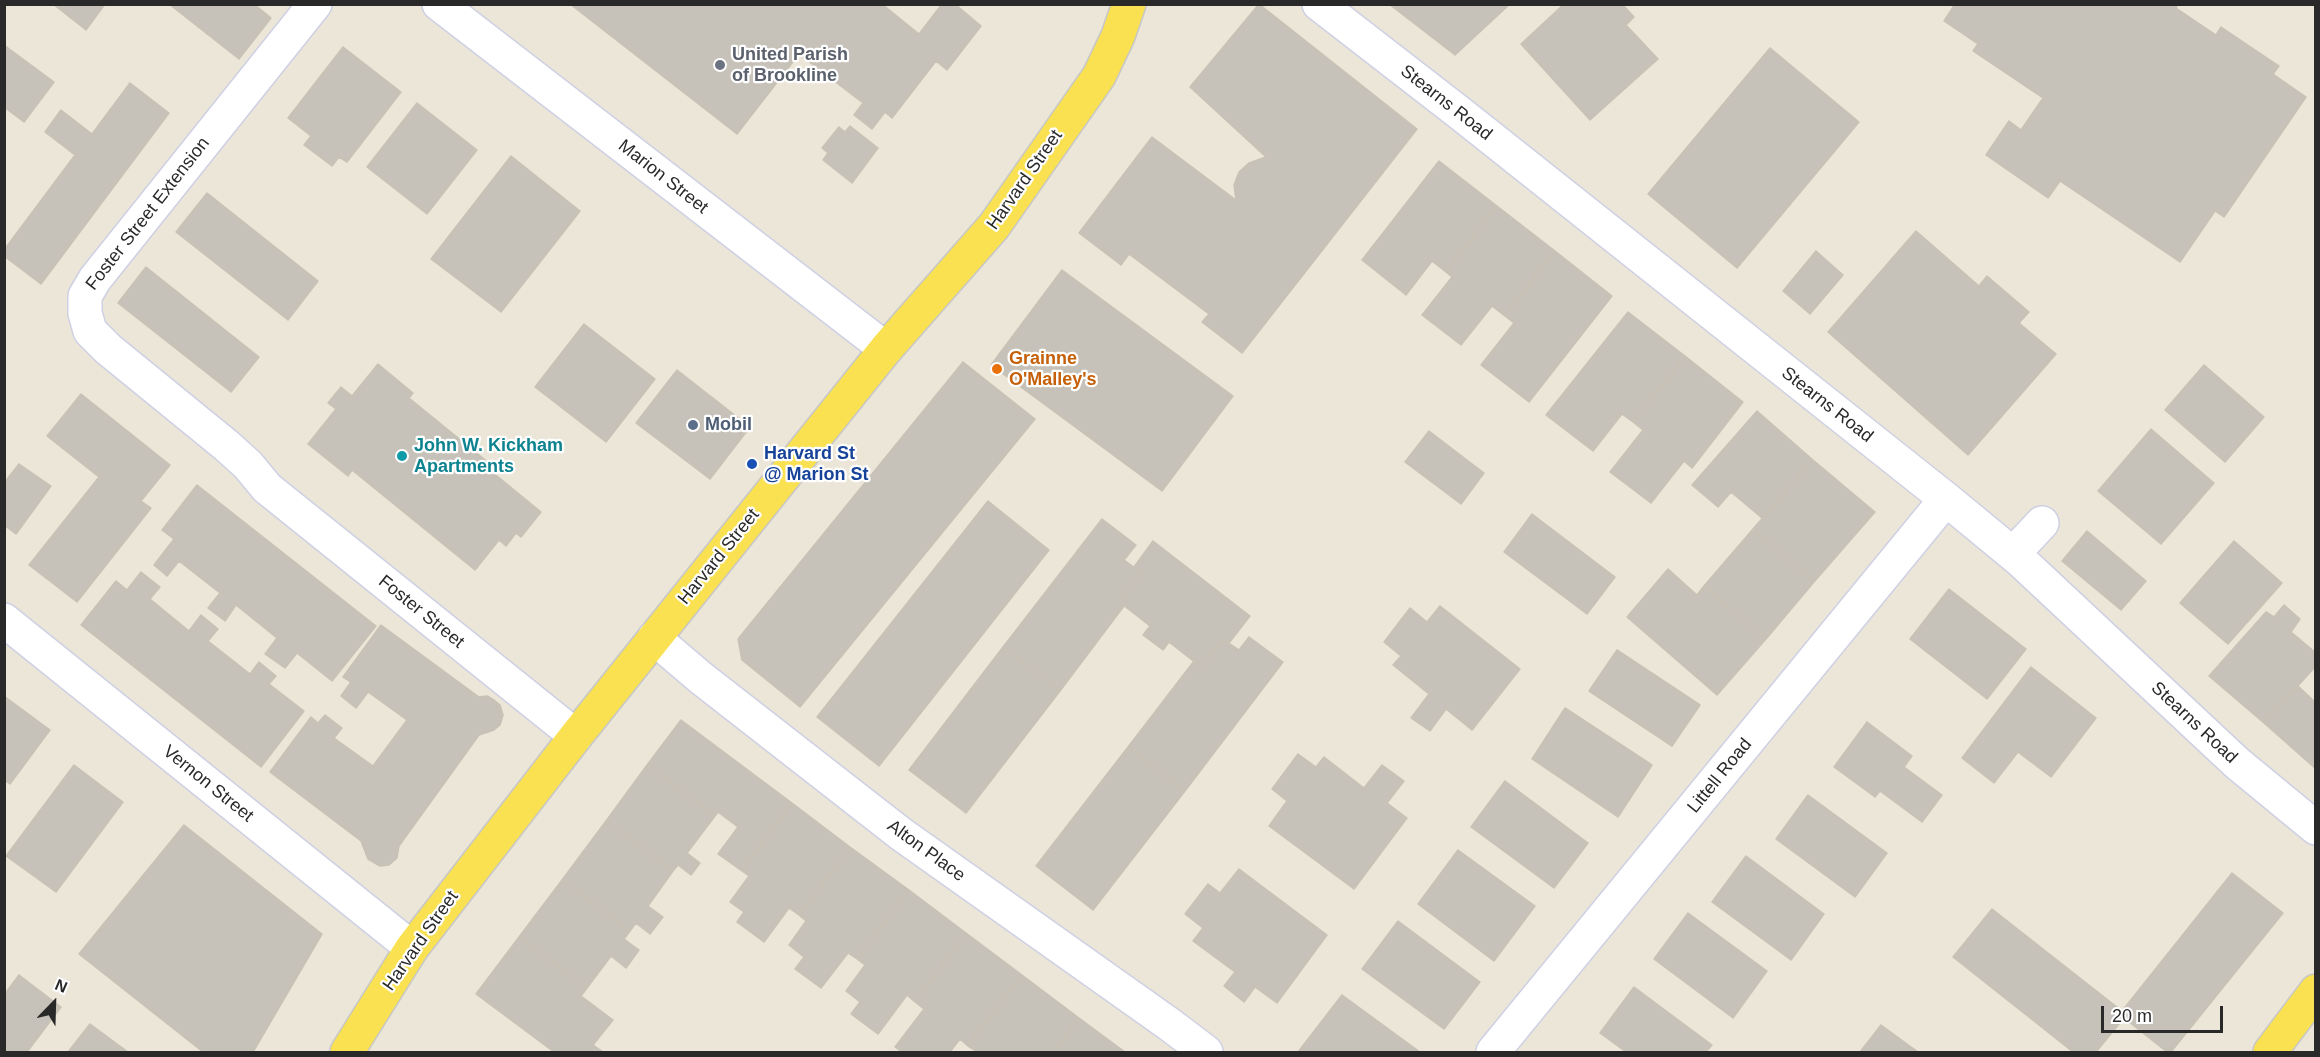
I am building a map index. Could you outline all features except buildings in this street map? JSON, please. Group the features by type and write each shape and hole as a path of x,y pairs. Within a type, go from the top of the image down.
{"main road":[{"name":"Harvard Street","path":"347,1053 412,948 576,736 886,349 994,226 1099,76 1118,36 1129,4"},
{"path":"2270,1053 2316,991"}],"street":[{"name":"Foster Street Extension","path":"267,488 248,465 227,446 108,349 90,331 84,313 85,296 94,279 315,4"},
{"name":"Marion Street","path":"439,4 886,349"},
{"name":"Stearns Road","path":"1319,4 1454,108 2013,554 2237,763 2316,828"},
{"name":"Foster Street","path":"267,488 576,736"},
{"name":"Littell Road","path":"1493,1053 1946,499"},
{"path":"2013,554 2042,523"},
{"name":"Vernon Street","path":"4,620 412,948"},
{"name":"Alton Place","path":"654,638 700,678 901,834 1169,1024 1206,1053"}],"place":[{"name":"United Parish of Brookline","path":"720,65"},
{"name":"Grainne O'Malley's","path":"997,369"},
{"name":"Mobil","path":"693,425"},
{"name":"John W. Kickham Apartments","path":"402,456"},
{"name":"Harvard St @ Marion St","path":"752,464"}]}
